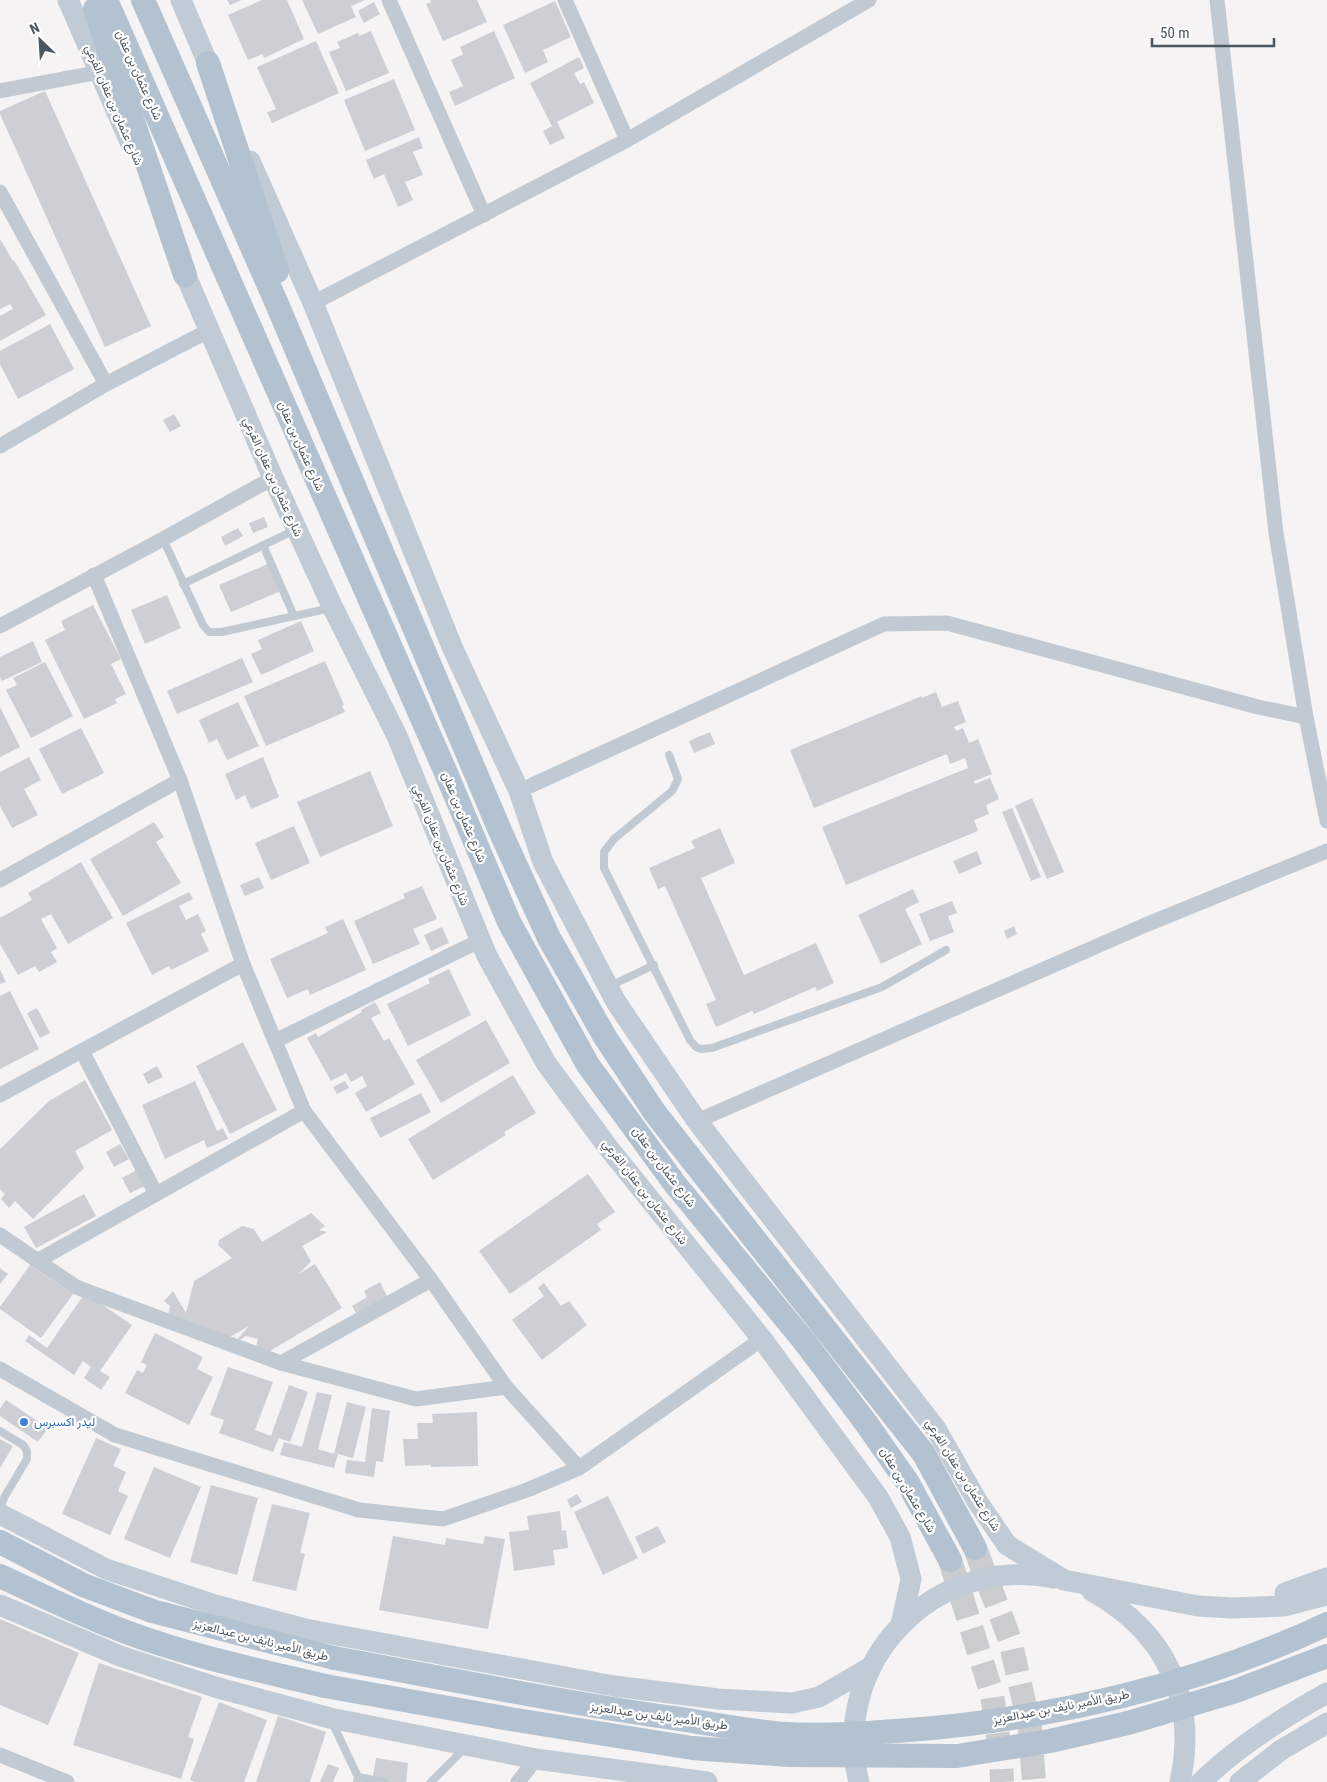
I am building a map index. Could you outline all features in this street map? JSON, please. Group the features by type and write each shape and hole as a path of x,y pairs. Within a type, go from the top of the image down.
{"main road":[{"name":"شارع عثمان بن عفان الفرعي","path":"68,0 272,478 333,608 397,736 479,941 546,1063 607,1146 762,1339 878,1497 900,1537 911,1579 901,1624"},
{"path":"92,0 185,275"},
{"name":"شارع عثمان بن عفان","path":"106,0 443,766 509,922 536,972 588,1065 675,1184 804,1341 866,1423 908,1483 950,1560"},
{"name":"شارع عثمان بن عفان","path":"143,0 273,296 335,446 505,842 549,938 605,1036 655,1113 924,1454 975,1548"},
{"name":"شارع عثمان بن عفان الفرعي","path":"180,0 313,303 453,649 519,791 543,862 616,1002 696,1121 936,1429 977,1501 1007,1545 1064,1580"},
{"path":"208,63 335,446"},
{"path":"2,1501 106,1569 215,1605 305,1629 614,1686 718,1699 792,1703 819,1696 871,1667"},
{"name":"طريق الأمير نايف بن عبدالعزيز","path":"0,1542 83,1585 152,1611 334,1658 606,1709 786,1734 873,1733 955,1726 1046,1712 1128,1694 1226,1665 1327,1624"},
{"path":"859,1782 854,1756 855,1720 864,1684 871,1667 901,1624 932,1600 967,1583 986,1578 1026,1575 1064,1580 1198,1606 1232,1608 1284,1606 1327,1595"},
{"name":"طريق الأمير نايف بن عبدالعزيز","path":"0,1576 68,1608 126,1632 191,1654 326,1686 510,1719 692,1748 789,1755 957,1756 1050,1741 1128,1723 1236,1691 1327,1656"},
{"path":"1198,1606 1271,1598 1327,1578"},
{"path":"1064,1580 1112,1602 1133,1619 1151,1638 1165,1660 1176,1684 1183,1710 1186,1736 1184,1763 1180,1782"},
{"path":"0,1605 120,1656 215,1687 330,1718 470,1744 536,1759 706,1782"},
{"path":"1201,1782 1254,1738 1295,1710 1327,1693"},
{"path":"1240,1782 1281,1750 1327,1723"}],"street":[{"path":"389,0 484,215"},
{"path":"565,0 627,140"},
{"path":"313,303 627,140 869,0"},
{"path":"1217,0 1276,533 1306,717 1327,821"},
{"path":"0,91 100,72"},
{"path":"0,192 106,384"},
{"path":"2,441 208,331"},
{"path":"0,626 272,478"},
{"path":"94,575 180,780 243,964 304,1111 431,1280 506,1388 579,1468"},
{"path":"519,791 884,624 947,623 1258,707 1306,717"},
{"path":"0,880 180,780"},
{"path":"696,1121 1126,933 1327,851"},
{"path":"275,1042 479,941"},
{"path":"0,1095 243,964"},
{"path":"82,1051 156,1194"},
{"path":"37,1261 304,1111"},
{"path":"0,1235 76,1287 282,1363 416,1399 506,1388"},
{"path":"282,1363 431,1280"},
{"path":"0,1369 115,1435 359,1510 443,1519 527,1490 579,1468 762,1339"},
{"path":"0,1755 67,1782"},
{"path":"518,1782 536,1759"}],"lane":[{"path":"182,584 297,529"},
{"path":"163,539 182,584 203,625 210,632 222,632 333,608"},
{"path":"263,545 294,616"},
{"path":"669,755 678,779 672,791 614,838 604,852 604,868 654,964 686,1032 696,1047 701,1049 712,1048 882,987 946,950"},
{"path":"608,987 654,964"},
{"path":"0,1431 23,1445 27,1451 27,1459 2,1501 0,1508"},
{"path":"330,1718 358,1779 384,1782"},
{"path":"431,1782 470,1744"}],"building":[{"path":"227,0 242,0 230,5"},
{"path":"262,0 287,0 304,39 264,58 263,54 248,60 228,15"},
{"path":"302,0 365,0 351,6 356,17 318,34"},
{"path":"430,0 477,0 487,22 443,41 426,4 431,2"},
{"path":"555,1 571,37 543,50 548,62 525,73 503,25"},
{"path":"374,2 380,14 364,23 358,11"},
{"path":"371,31 389,73 346,91 329,52 340,48 337,42 358,33 359,36"},
{"path":"494,31 515,78 455,106 449,92 463,86 451,60 463,54 460,47"},
{"path":"316,41 339,93 272,123 267,112 276,109 257,67"},
{"path":"579,57 584,68 574,73 580,84 584,82 594,103 557,122 565,138 550,145 543,131 552,126 530,83"},
{"path":"394,79 415,130 365,151 344,100"},
{"path":"45,91 151,326 105,347 0,114 0,111"},
{"path":"419,137 423,148 413,152 423,175 405,182 413,200 398,207 384,174 374,179 366,160"},
{"path":"0,239 46,315 0,341 0,316 13,309 10,304 0,309"},
{"path":"50,324 74,369 18,399 0,364 0,351"},
{"path":"174,414 181,426 170,432 163,420"},
{"path":"264,517 268,527 253,533 249,523"},
{"path":"238,528 243,536 225,546 221,537"},
{"path":"270,563 281,591 231,612 219,585"},
{"path":"167,595 181,628 145,644 131,610"},
{"path":"93,605 121,659 111,664 126,694 115,699 117,703 84,719 45,640 65,630 61,621"},
{"path":"301,621 314,651 261,675 251,654 262,649 258,640"},
{"path":"33,641 42,662 2,681 0,677 0,657"},
{"path":"242,658 253,682 177,714 167,691"},
{"path":"325,661 344,705 342,706 345,712 266,746 244,696"},
{"path":"45,662 73,716 31,738 6,690 17,685 13,678"},
{"path":"936,692 942,707 958,701 966,722 954,727 956,731 963,728 969,743 978,739 992,774 974,781 975,784 990,778 999,799 986,805 989,814 974,820 978,831 846,885 822,827 968,768 965,758 950,764 947,754 814,808 790,750"},
{"path":"238,702 259,746 227,760 217,739 209,743 199,720"},
{"path":"0,707 20,747 0,757"},
{"path":"81,728 104,773 62,794 39,749"},
{"path":"710,732 715,744 694,753 689,741"},
{"path":"29,757 41,780 24,789 38,815 12,828 0,806 0,772"},
{"path":"263,757 279,797 251,809 245,795 236,800 225,774"},
{"path":"370,771 393,826 320,857 297,802"},
{"path":"1032,798 1064,872 1047,879 1015,806"},
{"path":"1012,808 1041,877 1031,881 1002,812"},
{"path":"154,822 164,837 156,842 181,883 123,916 90,859"},
{"path":"294,826 310,863 271,880 255,843"},
{"path":"720,828 735,863 701,878 744,975 816,943 834,983 817,991 815,987 754,1014 752,1011 716,1027 706,1004 716,1000 665,886 658,889 649,868 695,848 691,841"},
{"path":"977,851 982,864 959,874 953,861"},
{"path":"81,862 113,918 68,944 51,914 41,919 57,948 51,952 57,962 39,972 35,966 18,975 0,944 0,918 32,900 28,893"},
{"path":"259,877 264,888 245,896 240,885"},
{"path":"422,886 437,919 413,929 420,944 373,964 354,921 405,898 403,894"},
{"path":"913,889 919,902 905,909 922,944 881,964 858,915"},
{"path":"189,892 193,899 179,906 186,920 198,914 206,931 201,934 209,951 171,970 169,966 152,975 126,923"},
{"path":"952,901 957,913 948,916 954,932 930,941 919,914"},
{"path":"343,919 366,970 310,995 308,989 287,998 270,959 328,933 325,927"},
{"path":"1014,926 1017,934 1007,939 1004,931"},
{"path":"442,927 449,943 431,951 424,935"},
{"path":"449,969 471,1015 408,1046 387,1004 430,983 428,979"},
{"path":"0,970 6,982 0,984"},
{"path":"10,991 39,1049 0,1069 0,996"},
{"path":"375,1002 381,1013 371,1018 384,1041 389,1038 415,1084 366,1112 355,1093 367,1086 362,1076 351,1082 346,1073 331,1081 307,1038 316,1033 318,1037 362,1012 361,1010"},
{"path":"37,1008 50,1033 40,1038 27,1013"},
{"path":"486,1020 510,1063 441,1103 416,1060"},
{"path":"243,1042 277,1110 230,1134 196,1066"},
{"path":"157,1066 163,1077 148,1084 143,1074"},
{"path":"513,1075 536,1113 504,1132 506,1135 433,1180 408,1139"},
{"path":"85,1080 112,1130 75,1151 84,1168 33,1219 15,1201 9,1208 1,1199 5,1194 0,1189 0,1149 49,1101"},
{"path":"195,1081 217,1131 223,1128 228,1139 207,1148 204,1140 165,1159 142,1105"},
{"path":"345,1081 349,1088 337,1094 333,1087"},
{"path":"421,1093 431,1112 380,1138 370,1118"},
{"path":"120,1144 129,1159 114,1167 106,1152"},
{"path":"137,1170 145,1186 130,1193 122,1178"},
{"path":"588,1174 615,1212 597,1224 601,1230 510,1294 479,1251"},
{"path":"84,1194 96,1216 36,1248 24,1227"},
{"path":"311,1213 325,1226 319,1230 327,1232 302,1246 311,1261 299,1274 315,1264 342,1308 270,1351 256,1347 258,1339 246,1336 233,1344 249,1326 230,1337 168,1316 170,1306 164,1301 173,1291 186,1313 194,1281 232,1258 218,1245 219,1240 242,1226 254,1229 262,1242"},
{"path":"30,1265 73,1294 41,1338 0,1309"},
{"path":"0,1268 8,1274 0,1284"},
{"path":"380,1282 388,1298 357,1315 352,1306 367,1297 364,1291"},
{"path":"544,1283 561,1306 569,1301 587,1325 542,1360 512,1320 544,1296 538,1288"},
{"path":"85,1293 132,1325 100,1371 110,1377 101,1390 84,1378 91,1367 83,1361 74,1375 25,1341 29,1335 47,1348"},
{"path":"155,1333 203,1357 197,1369 213,1377 189,1425 125,1393 137,1370 143,1373 147,1365 141,1362"},
{"path":"228,1367 273,1382 255,1430 271,1436 289,1385 308,1392 290,1442 279,1438 273,1452 219,1433 224,1420 210,1415"},
{"path":"317,1392 332,1395 318,1449 334,1454 347,1402 366,1407 353,1458 338,1454 334,1468 280,1455 284,1442 302,1447"},
{"name":"ليدر اكسبرس","path":"6,1400 48,1428 38,1442 0,1416 0,1409"},
{"path":"372,1408 390,1411 383,1462 376,1461 374,1477 345,1473 347,1460 365,1462"},
{"path":"477,1412 478,1466 405,1466 403,1439 418,1439 417,1423 433,1423 432,1414"},
{"path":"96,1438 121,1449 113,1466 126,1472 118,1491 128,1496 110,1535 62,1514"},
{"path":"0,1439 13,1446 0,1468"},
{"path":"154,1467 201,1487 170,1558 124,1539"},
{"path":"211,1485 258,1498 237,1575 190,1562"},
{"path":"577,1494 582,1502 571,1508 567,1500"},
{"path":"608,1496 638,1558 603,1575 574,1512"},
{"path":"272,1504 310,1513 300,1553 305,1554 296,1591 252,1581"},
{"path":"560,1511 562,1531 566,1530 568,1548 553,1550 555,1565 514,1571 509,1532 529,1530 527,1516"},
{"path":"658,1526 666,1542 643,1554 635,1537"},
{"path":"393,1536 445,1545 446,1538 483,1544 485,1536 505,1539 488,1629 379,1610"},
{"path":"0,1619 79,1653 48,1725 0,1705"},
{"path":"99,1663 202,1697 188,1737 194,1739 181,1779 73,1745"},
{"path":"219,1702 267,1720 244,1782 195,1782 190,1780"},
{"path":"278,1716 326,1732 310,1782 256,1782"},
{"path":"376,1758 408,1763 406,1782 372,1782"},
{"path":"328,1764 339,1768 333,1782 320,1782"}],"tunnel":[{"path":"975,1548 1010,1640 1030,1728 1034,1782"},
{"path":"950,1560 992,1694 1001,1758 1002,1782"}],"place":[{"name":"ليدر اكسبرس","path":"24,1422"}]}
